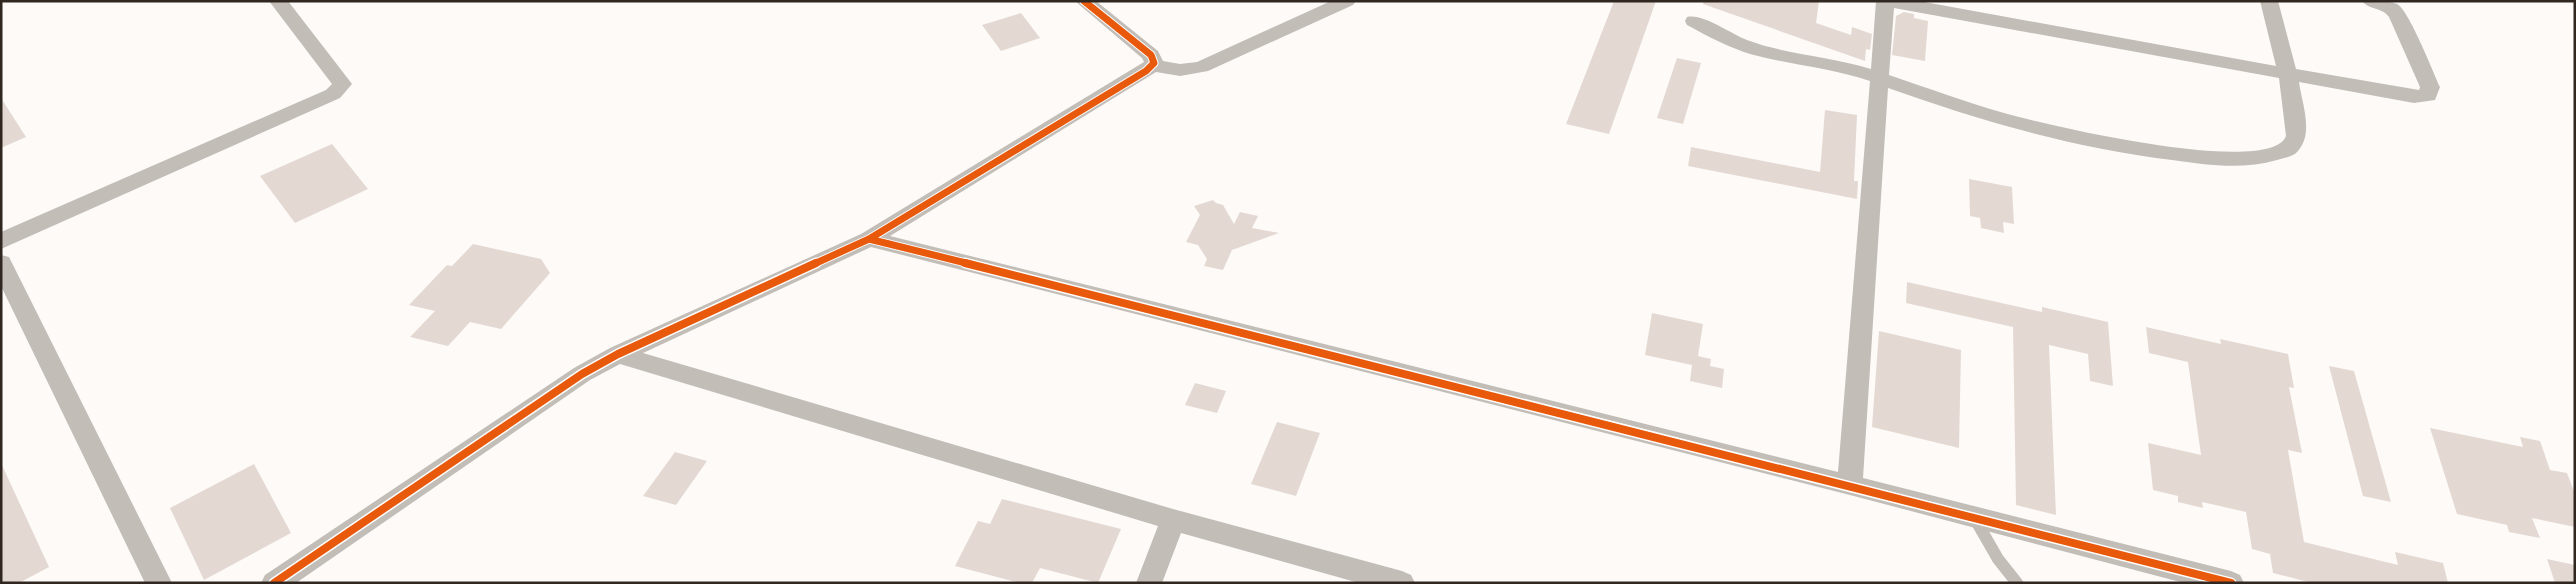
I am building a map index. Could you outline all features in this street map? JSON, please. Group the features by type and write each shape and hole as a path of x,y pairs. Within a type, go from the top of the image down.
{"street":[{"path":"1,241 333,94 342,84 278,1"},
{"path":"274,583 582,374 618,354 869,239 1146,71 1152,65 1154,59 1151,55 1084,1"},
{"path":"1152,65 1180,70 1201,67 1347,1"},
{"path":"1850,485 1878,77 1886,1 2288,76 2414,97 2428,96 2430,87 2398,16 2392,8 2372,1"},
{"path":"1694,21 1729,40 1751,48 1841,66 2017,124 2160,151 2235,159 2267,157 2285,151 2295,142 2297,133 2288,76 2269,1"},
{"path":"869,239 1850,485 1975,520 2231,583"},
{"path":"1,263 159,583"},
{"path":"618,354 1173,520 1402,583"},
{"path":"1149,583 1173,520"}],"lane":[{"path":"1975,520 1998,559 2017,583"}],"building":[{"path":"1614,1 1656,1 1609,134 1566,124"},
{"path":"1704,1 1819,1 1816,23 1851,35 1852,27 1872,34 1870,50 1866,49 1865,61 1703,4"},
{"path":"1904,12 1914,14 1914,18 1928,21 1925,61 1892,55 1896,16"},
{"path":"1021,13 1040,38 1001,51 982,25"},
{"path":"1677,58 1701,63 1683,124 1657,118"},
{"path":"1,98 26,137 1,148"},
{"path":"1825,110 1857,115 1854,181 1858,181 1857,199 1688,166 1691,147 1820,172"},
{"path":"332,144 368,189 295,223 260,176"},
{"path":"1969,179 2012,187 2014,224 2003,222 2004,233 1981,228 1980,218 1970,216"},
{"path":"1213,200 1223,205 1234,224 1240,212 1258,216 1252,228 1279,233 1232,250 1223,270 1204,266 1207,259 1198,245 1186,242 1200,215 1194,206"},
{"path":"473,244 541,259 550,273 501,329 470,322 448,346 410,337 435,311 409,305 447,265 452,266"},
{"path":"1907,282 2042,312 2042,307 2108,322 2113,386 2090,381 2088,354 2049,345 2056,515 2016,505 2013,327 1906,303"},
{"path":"1652,313 1703,324 1698,356 1711,359 1710,366 1724,369 1722,388 1690,381 1692,365 1645,355"},
{"path":"2146,327 2221,344 2220,339 2288,354 2294,388 2289,387 2302,453 2288,450 2304,542 2398,565 2395,552 2443,563 2448,583 2312,583 2273,573 2270,554 2252,549 2246,512 2202,502 2203,508 2178,502 2178,496 2153,490 2148,443 2201,455 2188,362 2149,353"},
{"path":"1879,331 1961,350 1959,448 1872,427"},
{"path":"2329,366 2354,371 2391,502 2363,496"},
{"path":"1195,383 1226,391 1217,413 1185,405"},
{"path":"1277,422 1320,433 1296,496 1251,484"},
{"path":"2430,428 2523,447 2520,437 2540,441 2550,470 2567,473 2575,494 2575,527 2532,518 2540,538 2509,532 2507,525 2457,514"},
{"path":"675,452 707,461 676,505 643,496"},
{"path":"1,463 49,567 19,583 1,583"},
{"path":"254,464 291,533 204,580 170,508"},
{"path":"1002,499 1121,529 1098,583 1040,568 1032,583 1020,583 955,566 978,521 990,524"},
{"path":"2547,559 2575,565 2575,583 2555,583"}],"cycle path":[{"path":"274,583 582,374 618,354 869,239 1146,71 1154,63 1151,55 1084,1"},
{"path":"869,239 1850,485 1975,519 2231,583"}]}
